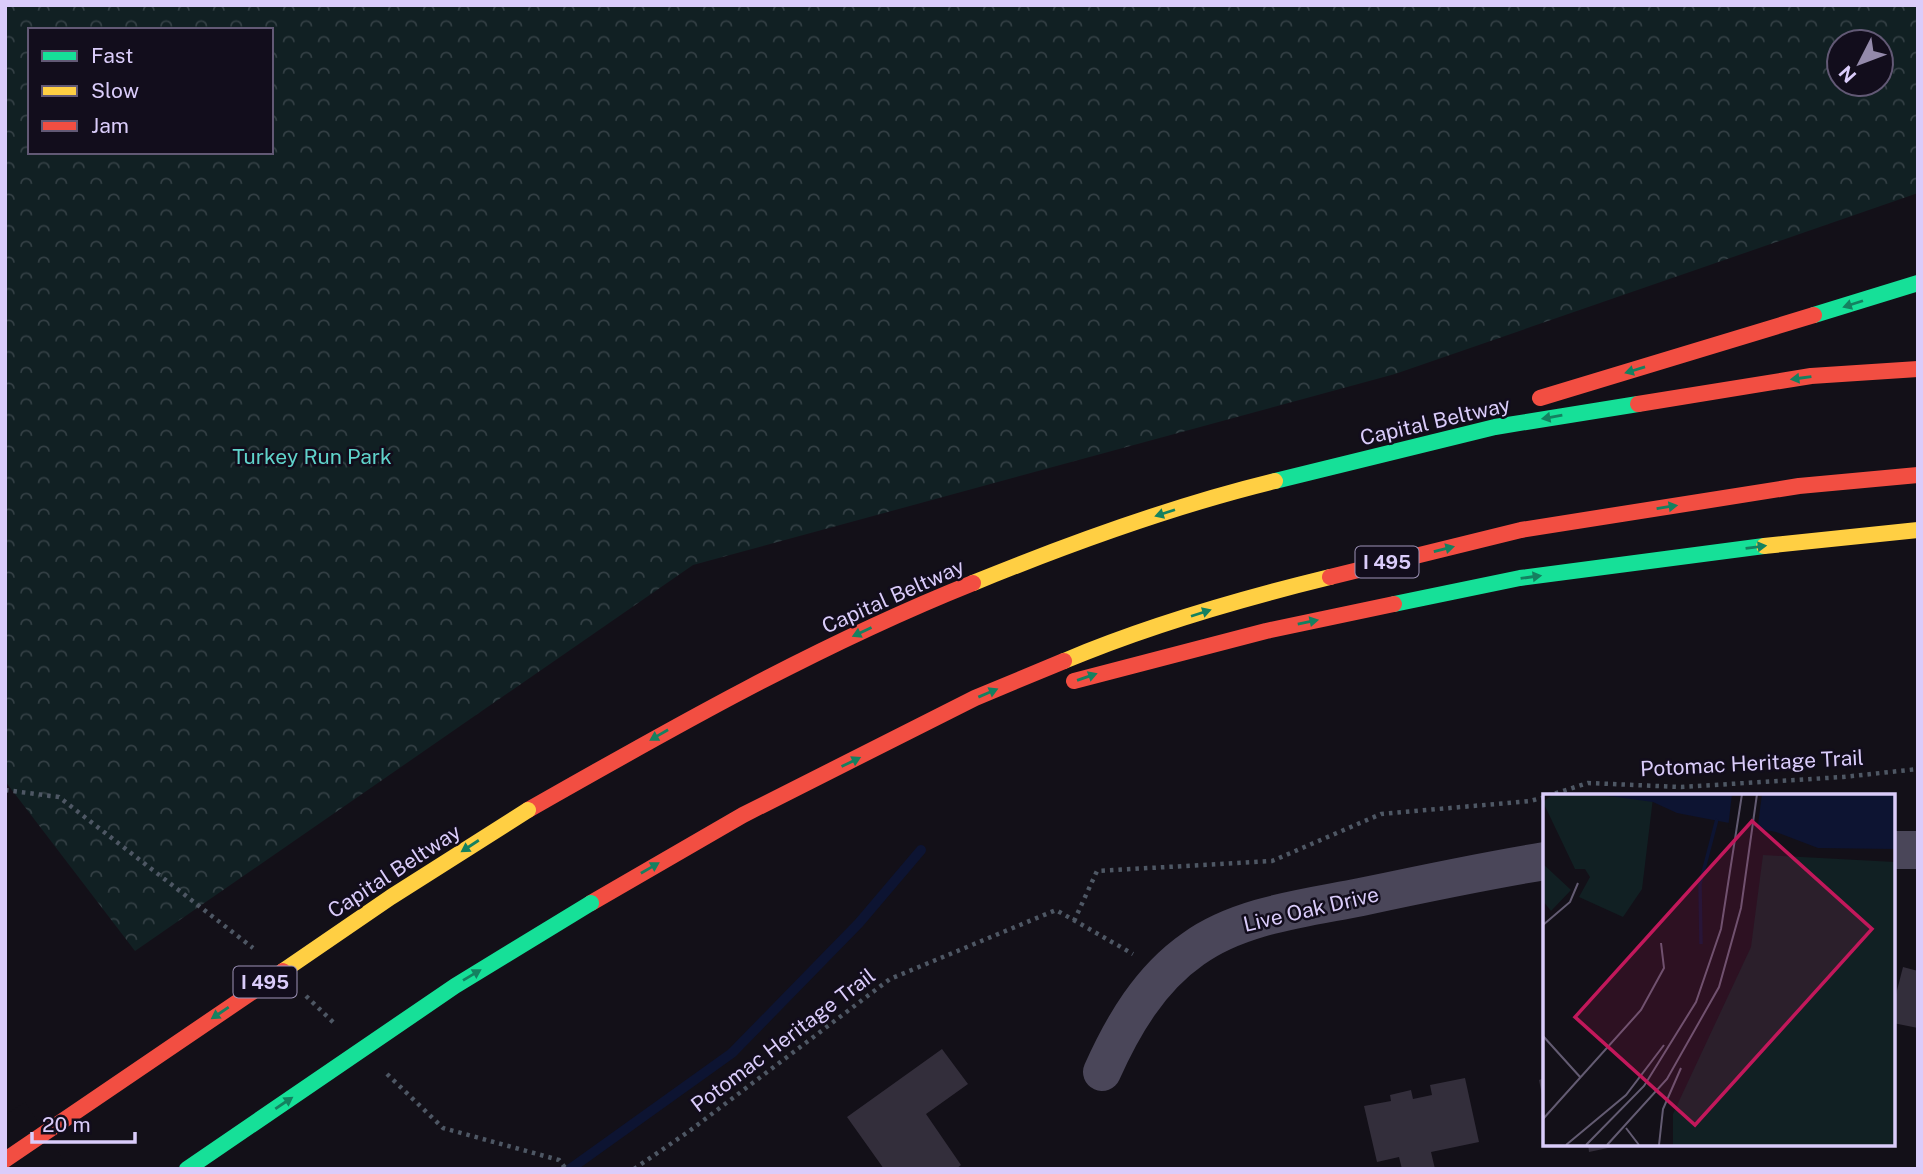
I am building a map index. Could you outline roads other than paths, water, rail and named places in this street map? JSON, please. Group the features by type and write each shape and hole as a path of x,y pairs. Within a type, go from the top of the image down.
{"highway":[{"path":"1230,492 1918,283"},
{"name":"Capital Beltway","path":"5,1160 391,897 527,810 686,719 932,599 1062,547 1230,492 1495,427 1811,376 1918,369"},
{"name":"I 495","path":"187,1169 455,986 591,902 743,815 975,698 1091,649 1253,596 1521,530 1799,486 1918,475"},
{"path":"1060,686 1098,673 1265,631 1520,579 1805,541 1918,530"},
{"path":"883,746 984,712"}],"street":[{"path":"1895,850 1918,850"},
{"name":"Live Oak Drive","path":"1102,1072 1116,1040 1166,972 1194,948 1226,930 1280,913 1543,861"}],"waterway":[{"path":"570,1169 732,1053 859,923 921,850"}],"park label":[{"name":"Turkey Run Park","path":"312,456"}]}
